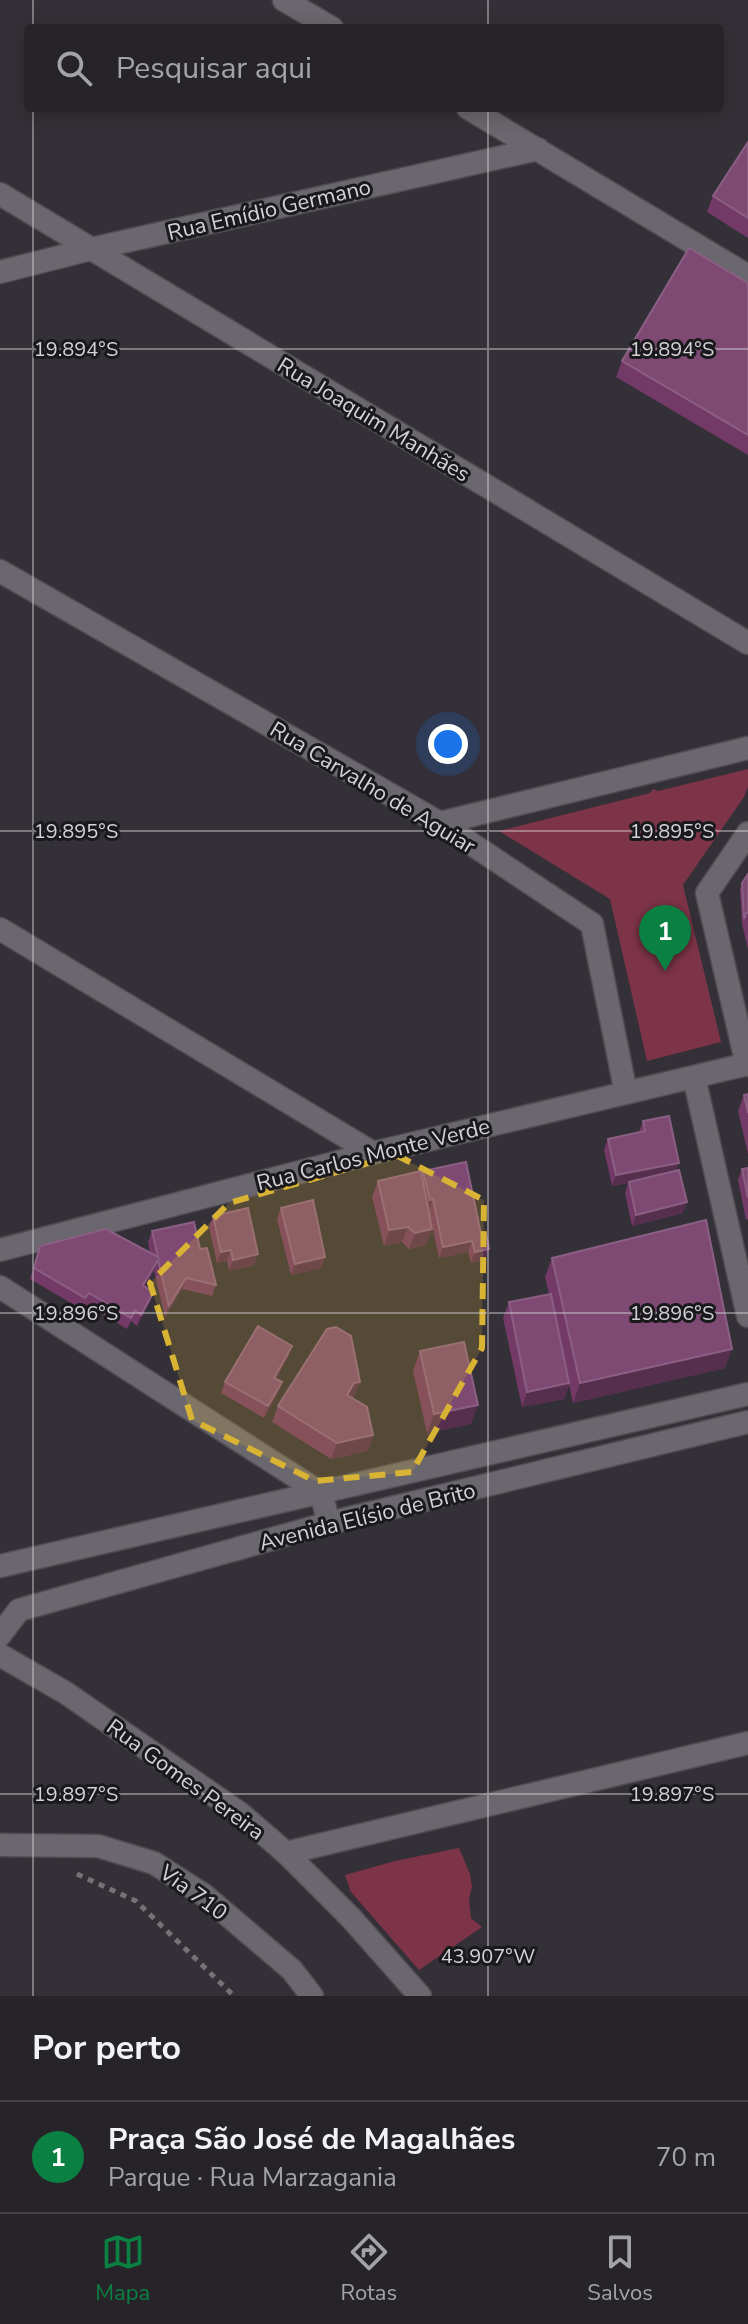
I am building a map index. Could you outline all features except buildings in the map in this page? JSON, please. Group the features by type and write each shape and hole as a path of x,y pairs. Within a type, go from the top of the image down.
{"street":[{"path":"284,0 325,24"},
{"path":"475,112 748,276"},
{"name":"Rua Emídio Germano","path":"0,272 538,149"},
{"name":"Rua Joaquim Manhães","path":"0,194 748,643"},
{"name":"Rua Carvalho de Aguiar","path":"5,578 440,823 592,924 626,1093"},
{"path":"440,823 748,748"},
{"path":"748,833 707,893 748,1064"},
{"path":"0,929 373,1153"},
{"name":"Rua Carlos Monte Verde","path":"0,1250 373,1153 748,1064"},
{"path":"694,1077 748,1316"},
{"path":"0,1287 321,1493 329,1523"},
{"name":"Avenida Elísio de Brito","path":"0,1566 748,1394"},
{"name":"Avenida Elísio de Brito","path":"0,1635 19,1610 329,1523 748,1422"},
{"name":"Rua Gomes Pereira","path":"0,1655 66,1693 241,1814 286,1853 351,1918 420,1996"},
{"path":"286,1853 748,1743"},
{"name":"Via 710","path":"0,1845 98,1846 154,1863 204,1895 292,1970 312,1996"}],"path":[{"path":"64,1873 80,1874 136,1901 234,1996"}],"highlighted area":[{"path":"396,1155 484,1200 482,1348 412,1472 315,1481 192,1420 150,1283 229,1203"}],"shaded area":[{"path":"748,769 748,787 744,797 683,885 721,1042 647,1061 610,899 499,831 650,793 653,789 658,791"},
{"path":"459,1848 470,1874 471,1918 482,1927 419,1970 351,1892 345,1875"}],"place":[{"name":"Praça São José de Magalhães","path":"665,971"}]}
